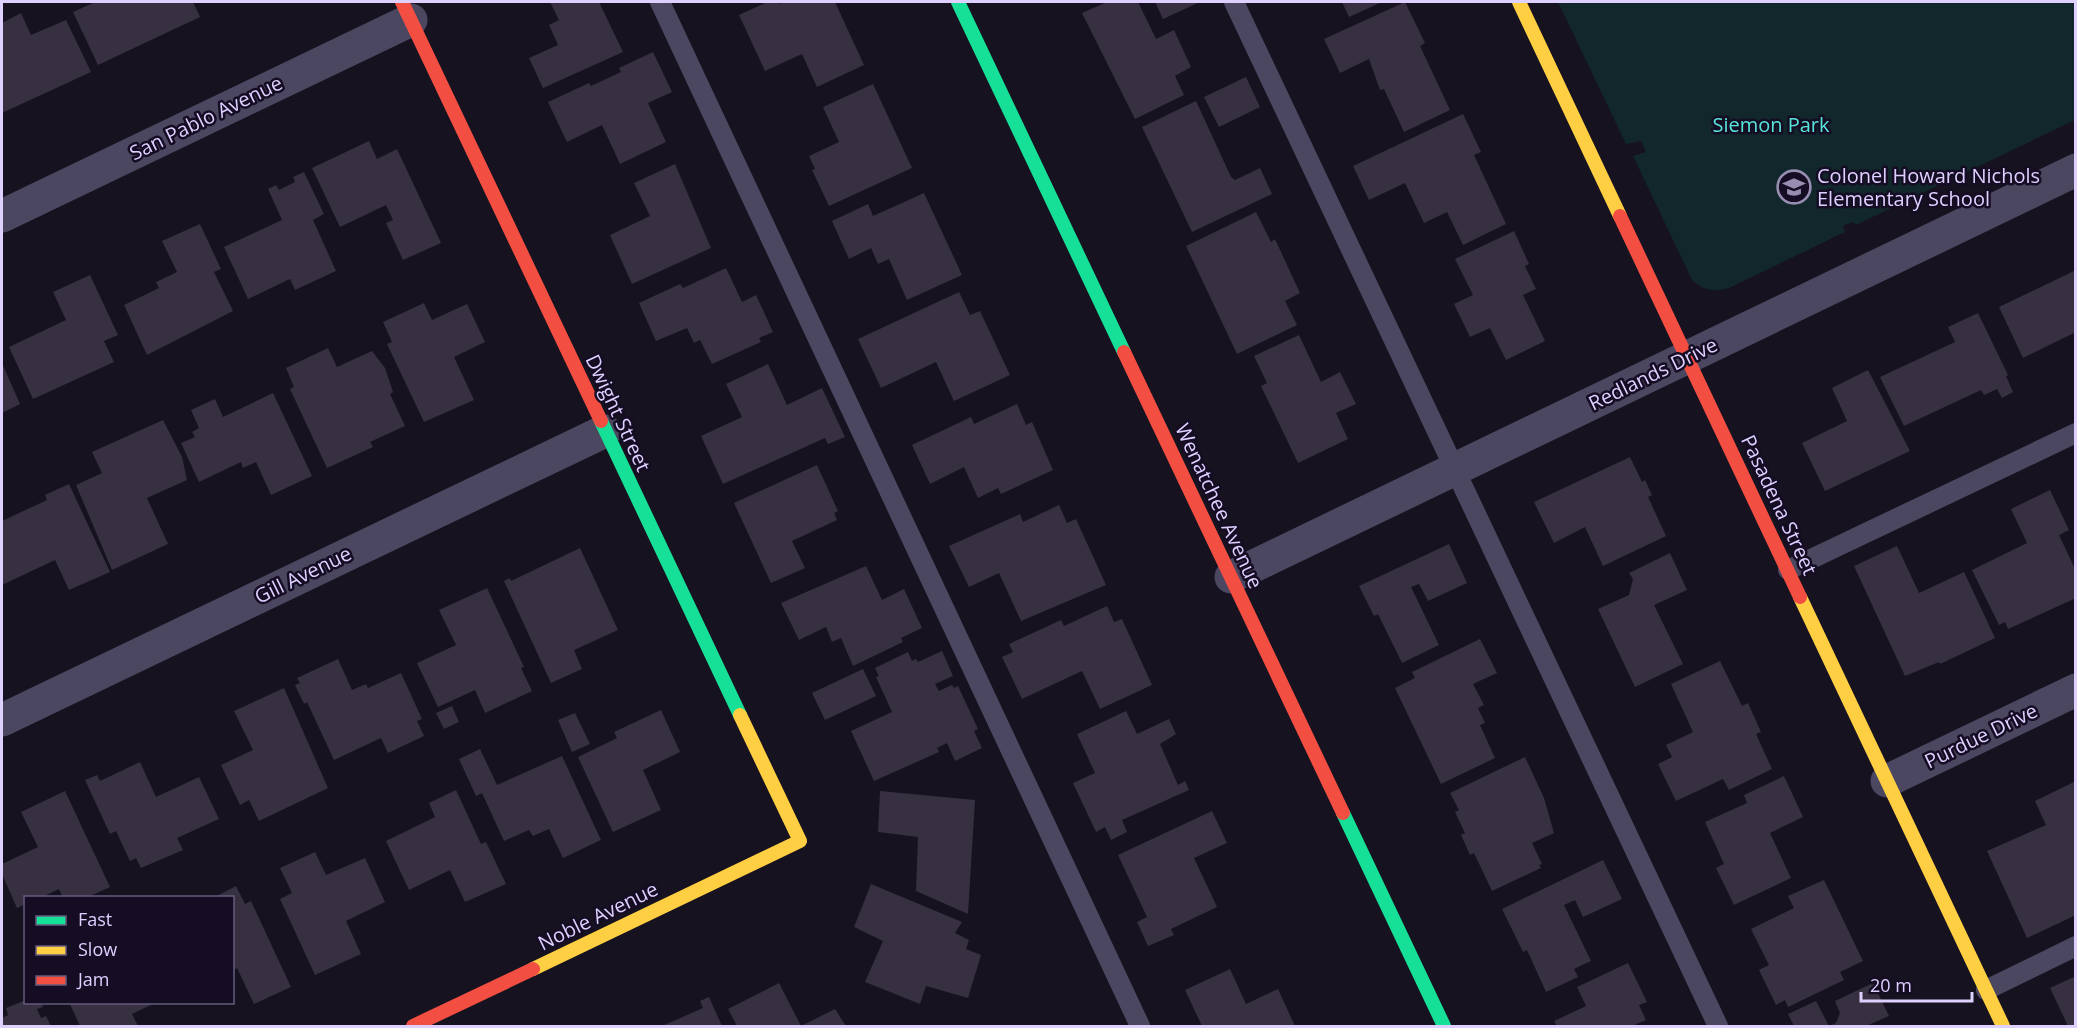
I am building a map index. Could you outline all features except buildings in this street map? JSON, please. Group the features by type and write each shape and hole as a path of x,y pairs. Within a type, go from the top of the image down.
{"street":[{"name":"Wenatchee Avenue","path":"958,2 1444,1026"},
{"name":"Pasadena Street","path":"1519,2 2003,1026"},
{"name":"San Pablo Avenue","path":"2,216 406,11"},
{"name":"Dwight Street","path":"406,11 800,841"},
{"name":"Redlands Drive","path":"1231,577 2076,170"},
{"name":"Gill Avenue","path":"2,720 605,431"},
{"name":"Purdue Drive","path":"1887,782 2076,690"},
{"name":"Noble Avenue","path":"413,1026 800,841"}],"lane":[{"path":"660,2 1140,1026"},
{"path":"1234,2 1718,1026"},
{"path":"1788,570 2076,433"},
{"path":"1986,990 2076,946"}],"green space":[{"name":"Siemon Park","path":"1558,2 2075,2 2075,120 1856,225 1853,222 1843,226 1845,232 1729,288 1709,290 1692,280 1633,156 1646,152 1641,141 1626,144"}],"traffic: fast":[{"path":"958,2 1124,352"},
{"path":"601,421 740,715"},
{"path":"1343,813 1444,1026"}],"traffic: slow":[{"path":"1519,2 1620,216"},
{"path":"1800,597 2003,1026"},
{"path":"533,969 800,841 740,715"}],"traffic: jam":[{"path":"402,2 601,421"},
{"path":"1620,216 1800,597"},
{"path":"1124,352 1343,813"},
{"path":"413,1026 533,969"}],"place":[{"name":"Colonel Howard Nichols Elementary School","path":"1794,187"}]}
